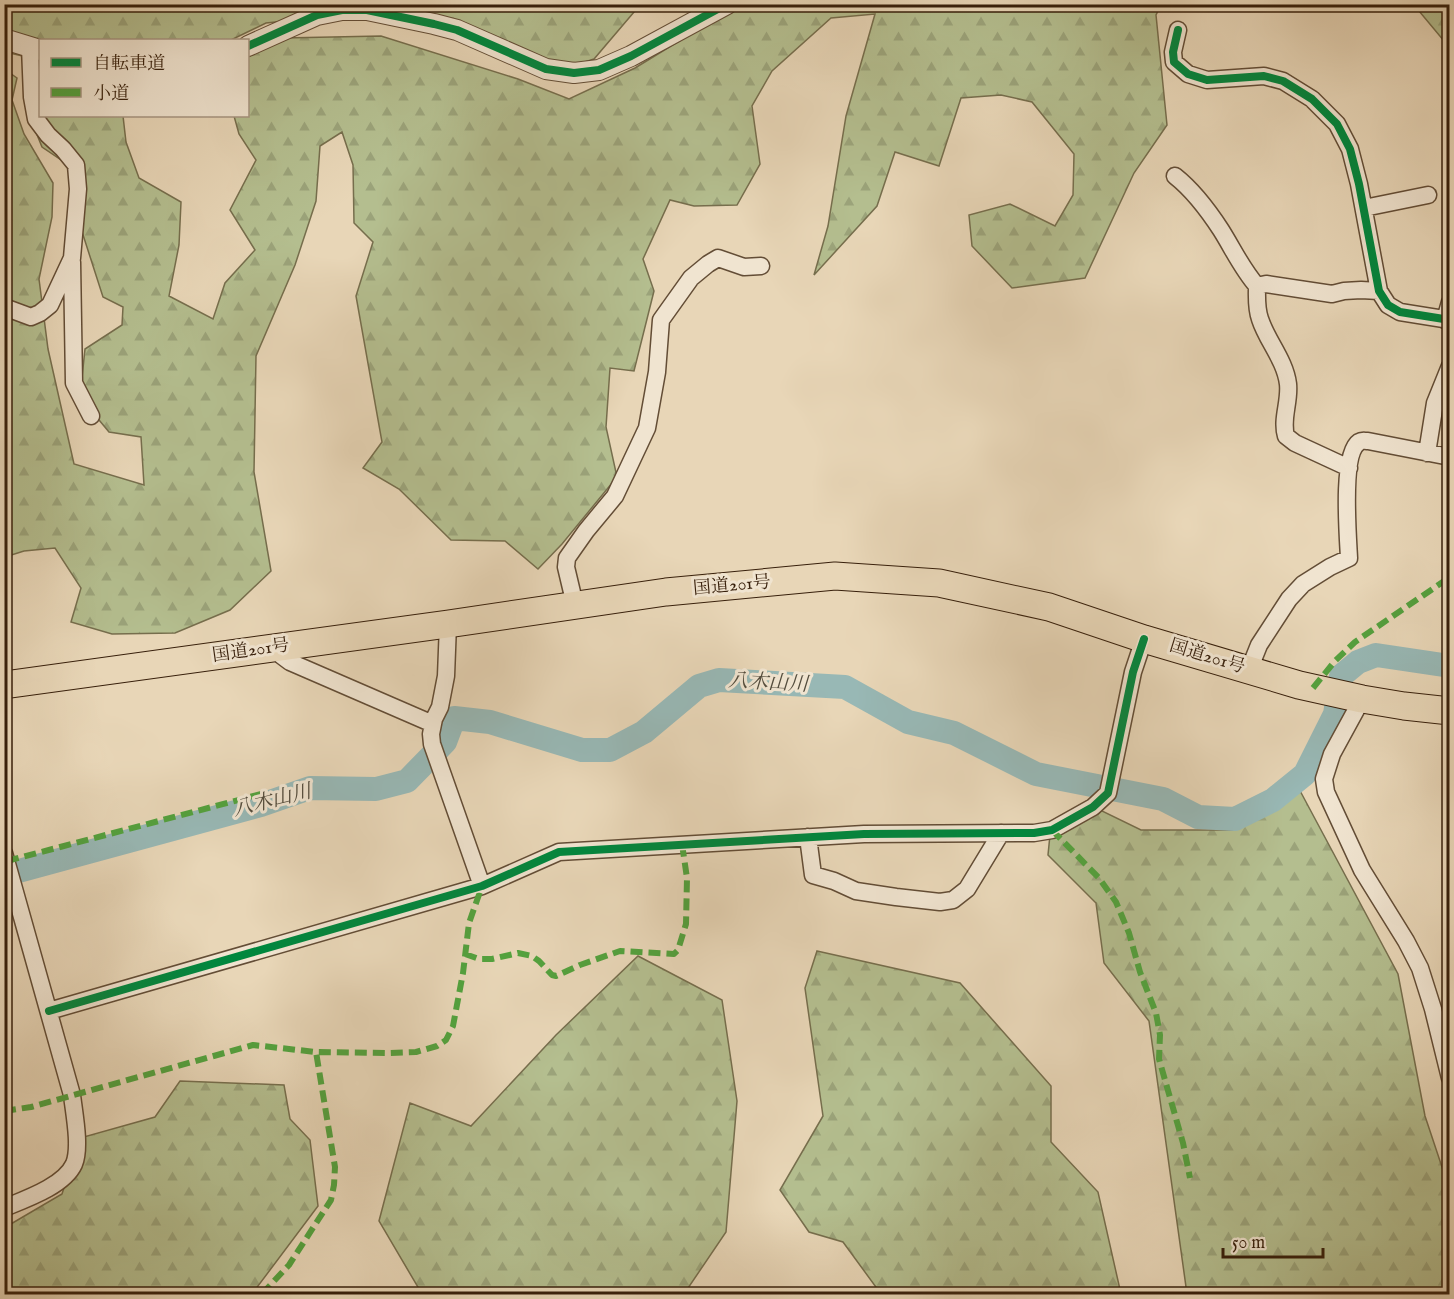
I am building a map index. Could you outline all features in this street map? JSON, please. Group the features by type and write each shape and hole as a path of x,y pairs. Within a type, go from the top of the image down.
{"highway":[{"name":"国道201号","path":"4,685 666,592 835,576 939,583 1049,607 1144,639 1299,685 1404,706 1449,711"}],"street":[{"path":"249,46 317,15 342,10 367,10 457,30 546,69 574,73 599,70 631,56 727,4"},
{"path":"1179,30 1173,52 1174,62 1188,74 1208,81 1264,76 1283,81 1312,99 1337,124 1350,149 1364,208 1379,291 1388,305 1400,312 1447,320 1449,302"},
{"path":"4,39 35,48 32,97 36,119 76,165 78,189 72,258 74,383 91,416"},
{"path":"1175,176 1189,187 1200,201 1221,230 1245,273 1257,286 1260,319 1284,368 1287,383 1288,394 1284,420 1286,436 1295,443 1349,468"},
{"path":"1364,208 1428,195"},
{"path":"4,307 31,317 40,313 50,304 72,258"},
{"path":"575,605 566,567 567,558 615,496 647,428 657,372 661,321 691,278 718,258 744,267 761,266"},
{"path":"1257,286 1266,284 1332,294 1344,291 1379,291"},
{"path":"1427,453 1435,403 1449,366"},
{"path":"1249,670 1259,645 1289,600 1303,584 1349,558 1347,479 1357,443 1361,441 1449,457"},
{"path":"448,624 446,676 440,706 434,719 432,744 482,886"},
{"path":"49,1011 482,886 559,852 864,834 1034,833 1052,830 1093,807 1109,788 1133,672 1144,639"},
{"path":"277,647 290,663 433,724"},
{"path":"1348,696 1324,779 1326,792 1362,870 1420,968 1433,1009 1449,1078"},
{"path":"808,837 813,875 856,891 940,902 953,900 966,889 1001,833"},
{"path":"4,1208 29,1198 60,1181 74,1164 76,1154 72,1095 6,860"}],"green space":[{"path":"5,5 640,5 594,59 554,72 391,10 266,23 233,39 39,39 39,60 5,52"},
{"path":"738,5 1161,5 1156,15 1167,125 1134,173 1085,278 1012,288 972,246 969,215 1010,204 1055,226 1073,195 1074,154 1032,102 1001,95 961,98 939,166 895,152 877,206 814,275 828,226 846,116 875,14 831,18 772,71 752,106 760,164 737,205 694,206 670,200 643,259 654,291 634,371 610,368 606,427 617,477 562,544 538,569 505,541 451,540 399,489 363,468 382,442 356,296 373,242 354,223 353,165 342,132 320,146 316,201 295,265 256,356 254,472 271,571 230,610 175,633 112,634 71,622 81,588 55,548 24,551 5,557 4,69 17,78 12,100 24,134 53,183 52,217 39,279 48,349 74,464 144,485 141,437 109,432 80,397 85,349 122,325 123,307 103,297 76,213 70,166 42,147 25,105 33,78 39,80 39,117 123,117 126,142 139,178 181,202 179,245 169,296 213,319 225,283 255,250 230,210 256,160 239,134 234,117 249,117 249,56 283,38 381,36 518,79 569,99 635,68"},
{"path":"1414,5 1449,5 1449,47"},
{"path":"1298,787 1398,974 1425,1116 1449,1188 1449,1294 1187,1294 1149,1021 1104,963 1096,903 1048,855 1050,835 1092,806 1141,830 1233,830"},
{"path":"817,951 960,983 1051,1086 1051,1142 1098,1192 1121,1294 881,1294 843,1242 809,1232 780,1190 823,1116 805,988"},
{"path":"638,956 722,1000 737,1101 726,1232 684,1294 422,1294 379,1221 410,1103 471,1126 556,1035"},
{"path":"180,1081 284,1085 290,1119 310,1140 318,1206 252,1294 5,1294 4,1228 62,1194 80,1138 155,1117"}],"waterway":[{"name":"八木山川","path":"4,875 261,805 310,788 376,789 407,781 445,742 454,718 490,722 582,750 610,750 644,732 699,686 719,680 845,687 908,722 954,733 1036,774 1163,799 1198,817 1235,819 1273,800 1305,774 1335,714 1341,676 1358,662 1376,655 1450,666"}],"marked path":[{"path":"1313,688 1335,661 1355,642 1450,577"},
{"path":"7,861 265,793"},
{"path":"1052,830 1099,878 1116,902 1129,933 1140,972 1156,1013 1160,1035 1159,1059 1183,1143 1190,1178"},
{"path":"465,954 479,959 492,959 518,953 532,956 556,976 620,951 674,954 678,950 686,924 687,878 682,844"},
{"path":"4,1111 31,1107 253,1045 316,1052 388,1053 416,1052 437,1046 446,1040 453,1026 469,923 482,886"},
{"path":"262,1294 289,1265 331,1200 335,1167 316,1052"}],"cycle path":[{"path":"249,46 317,15 342,10 367,10 457,30 546,69 574,73 599,70 631,56 727,4"},
{"path":"1178,30 1173,52 1174,62 1188,74 1207,80 1264,76 1283,81 1312,99 1337,124 1350,149 1359,184 1379,291 1388,305 1400,312 1450,320"},
{"path":"49,1011 482,886 559,852 864,834 1034,833 1052,830 1093,807 1108,793 1133,672 1144,639"}]}
